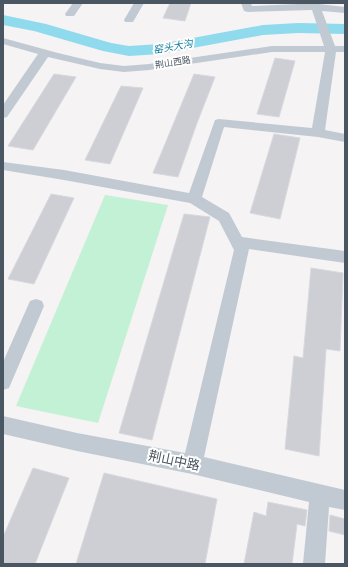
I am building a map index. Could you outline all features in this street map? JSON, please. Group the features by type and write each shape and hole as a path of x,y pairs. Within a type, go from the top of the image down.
{"street":[{"path":"70,14 78,3"},
{"path":"129,20 139,3"},
{"path":"246,3 248,9 316,7 345,10"},
{"path":"316,7 330,45 318,133"},
{"name":"荆山西路","path":"3,41 100,66 124,69 149,67 272,49 330,45 345,49"},
{"path":"3,114 45,53"},
{"path":"194,199 219,123 318,133 345,138"},
{"path":"3,166 64,175 194,199 224,216 242,250 192,464"},
{"path":"238,242 345,257"},
{"path":"3,382 36,306"},
{"name":"荆山中路","path":"3,425 77,442 192,464 345,500"},
{"path":"314,564 320,494"}],"green space":[{"path":"105,195 168,205 98,423 16,406"}],"building":[{"path":"170,3 191,3 185,21 163,18"},
{"path":"275,58 295,61 279,117 257,114"},
{"path":"54,74 76,77 33,150 8,146"},
{"path":"194,74 215,77 178,177 153,173"},
{"path":"121,86 143,88 110,164 85,160"},
{"path":"274,134 300,138 280,219 250,213"},
{"path":"51,194 74,198 34,284 8,279"},
{"path":"184,214 210,217 152,440 119,433"},
{"path":"311,268 343,273 340,351 326,349 319,456 285,449 294,356 303,358"},
{"path":"33,468 69,478 35,564 3,564 3,537"},
{"path":"104,473 217,499 205,564 76,564"},
{"path":"268,502 307,510 305,526 297,524 292,564 244,564 254,512 266,516"},
{"path":"330,515 345,519 345,535 329,531"}],"waterway":[{"name":"窑头大沟","path":"3,20 67,35 109,48 129,51 145,51 175,47 263,30 298,28 345,29"}]}
